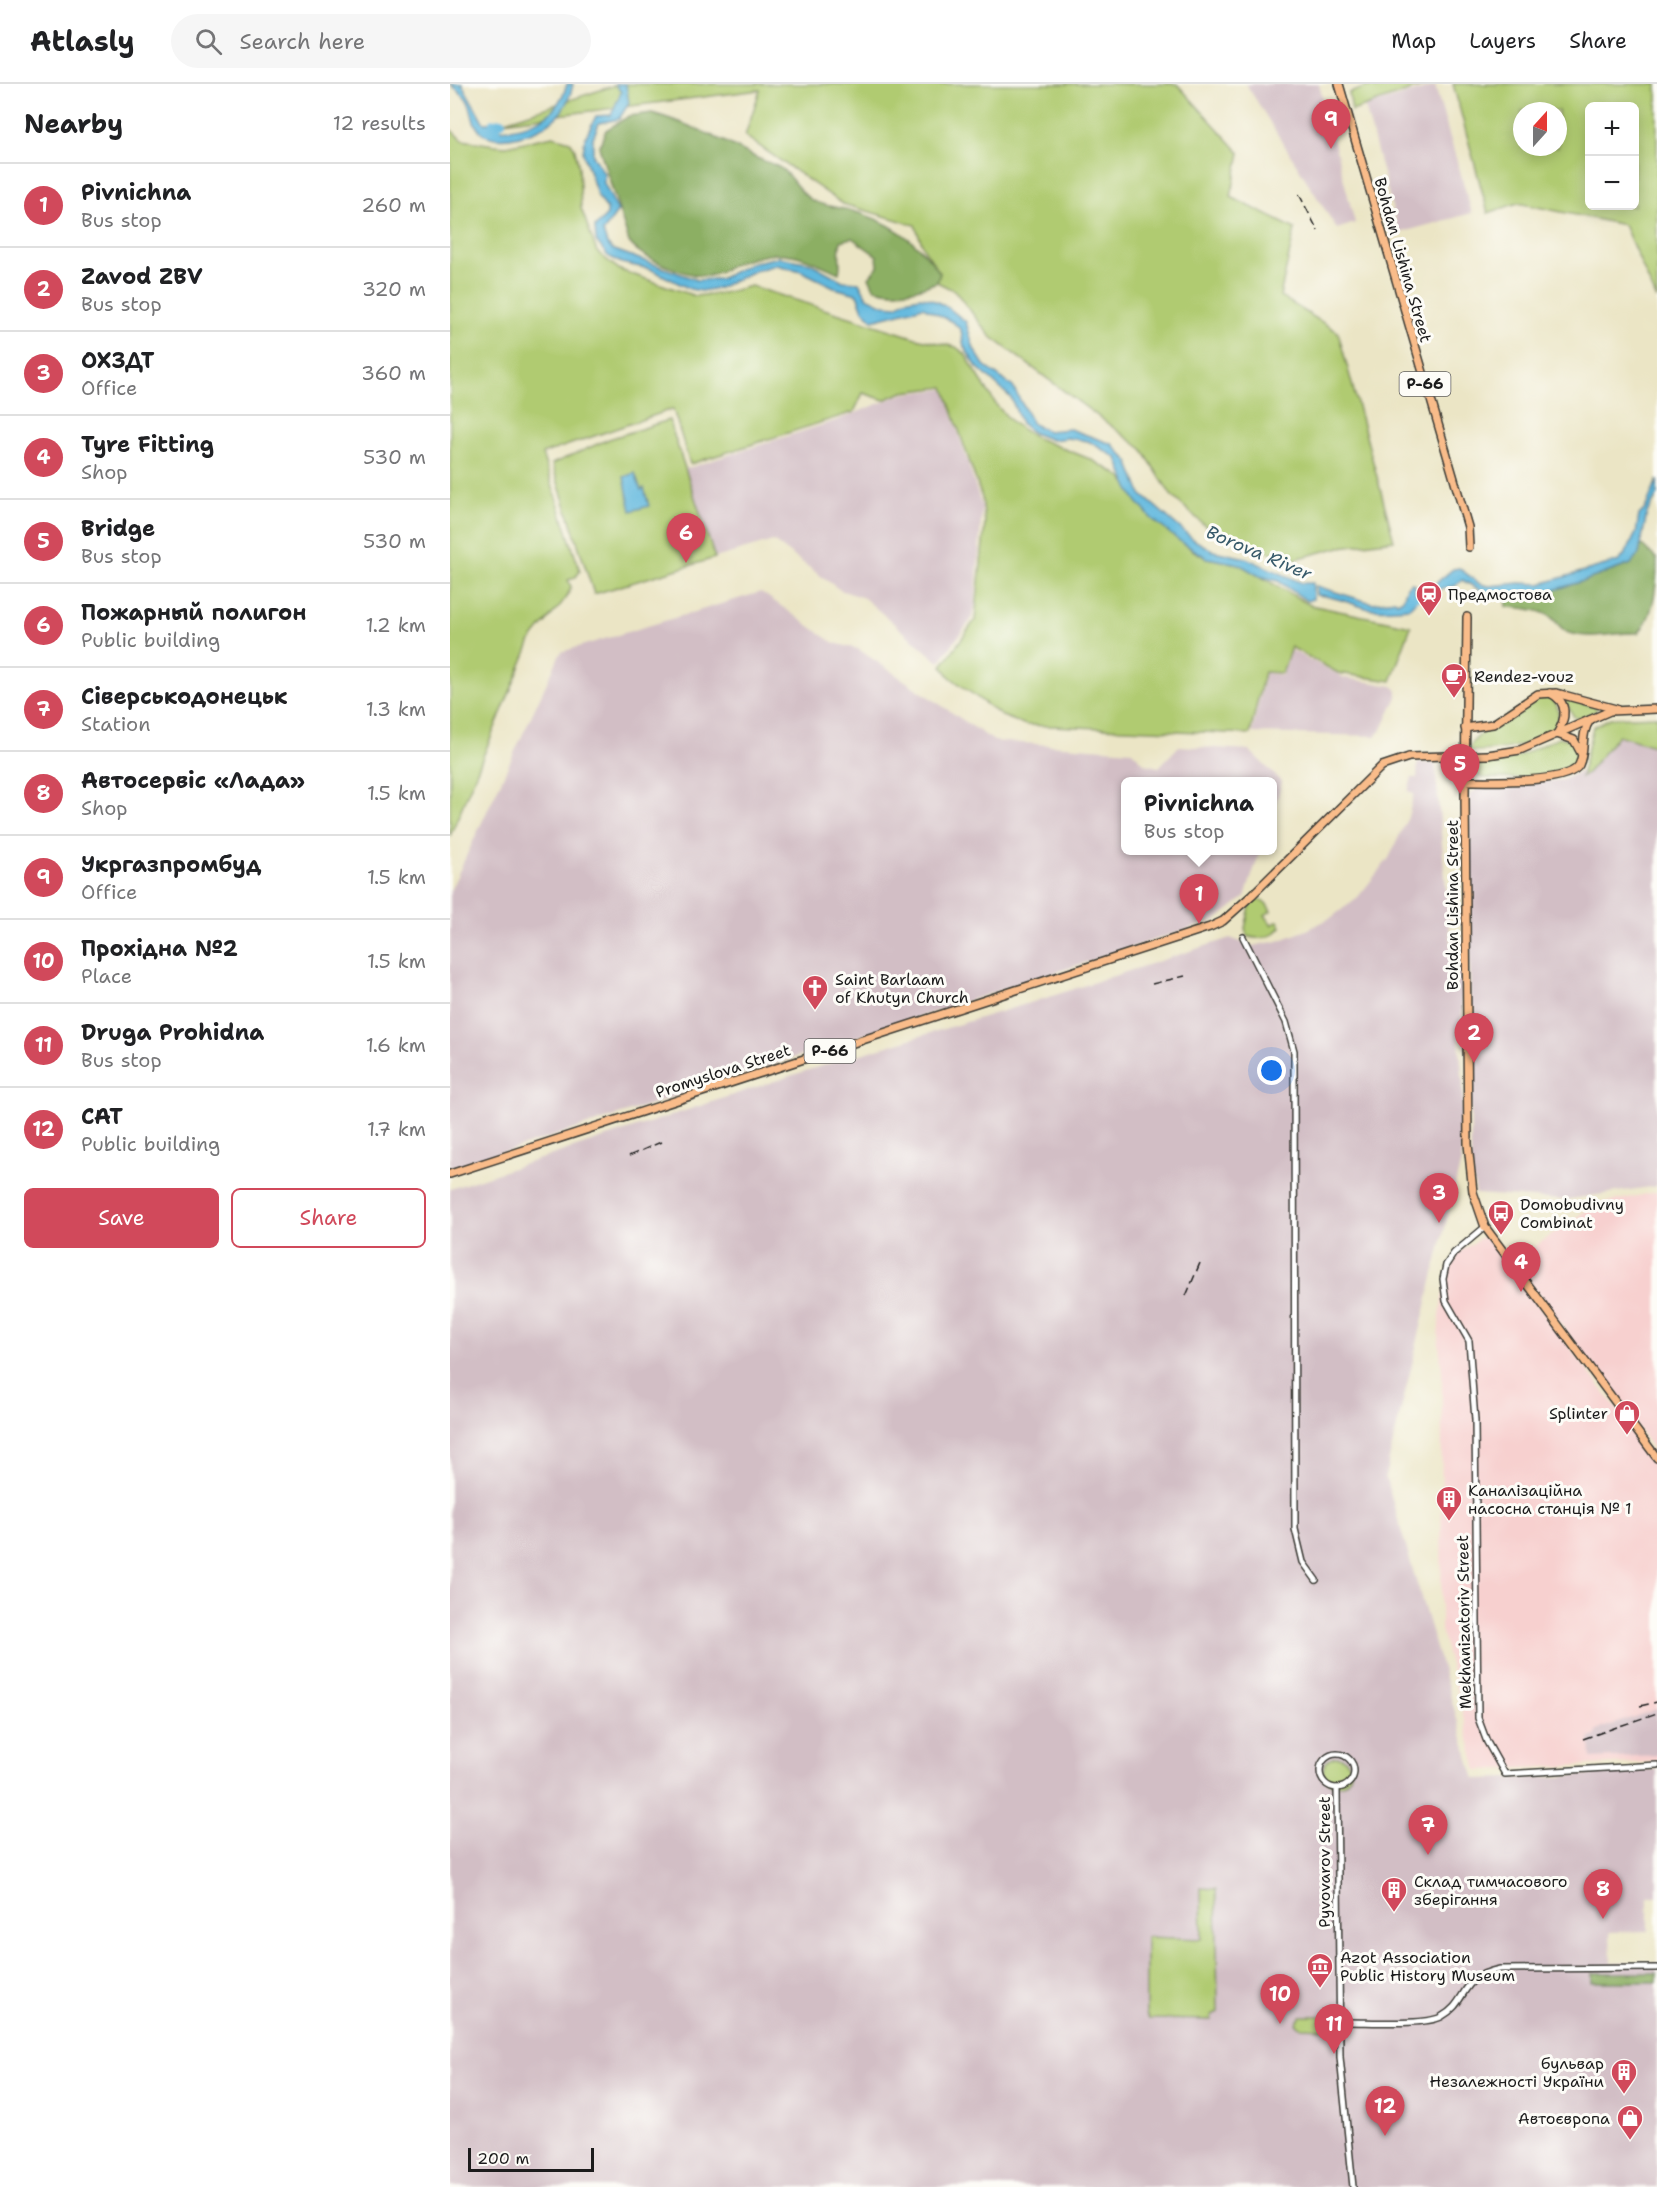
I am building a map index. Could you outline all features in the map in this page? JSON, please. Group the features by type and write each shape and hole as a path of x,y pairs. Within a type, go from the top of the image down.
{"main road":[{"name":"Bohdan Lishina Street","path":"1339,84 1468,527 1469,547"},
{"name":"Bohdan Lishina Street","path":"1467,617 1465,795 1468,1144 1473,1192 1485,1227 1657,1458"},
{"path":"1465,728 1493,724 1530,697 1548,693 1567,695 1618,710"},
{"path":"1548,693 1559,699 1565,711 1557,734"},
{"path":"1557,734 1590,719 1618,710 1657,709"},
{"path":"1465,782 1564,776 1574,771 1581,757 1584,733 1590,719"},
{"path":"1557,734 1574,740 1579,746 1581,757"},
{"name":"Promyslova Street","path":"450,1174 1210,927 1231,915 1382,765 1409,757 1488,755 1520,750 1557,734"}],"street":[{"path":"1243,937 1287,1022 1294,1051 1295,1529 1303,1562 1316,1580"},
{"name":"Mekhanizatoriv Street","path":"1485,1227 1454,1253 1446,1265 1443,1278 1446,1301 1469,1341 1475,1420 1478,1718 1487,1743 1505,1774 1657,1765"},
{"path":"1338,1754 1350,1761 1353,1773 1346,1785 1335,1787 1322,1779 1320,1768 1328,1756 1338,1754"},
{"name":"Pyvovarov Street","path":"1335,1787 1337,1799 1339,2032 1353,2187"},
{"path":"1339,2022 1434,2020 1450,2011 1473,1978 1484,1972 1500,1969 1657,1968"}],"shaded area":[{"path":"1246,84 1319,84 1355,223 1337,229"},
{"path":"1435,86 1472,213 1399,233 1365,107"},
{"path":"944,389 982,507 975,605 971,620 939,662 864,598 840,590 773,541 715,558 685,469 835,421 903,394"},
{"path":"761,592 834,643 858,649 994,741 1132,751 1145,764 1159,767 1179,746 1249,750 1277,777 1121,777 1121,855 1259,855 1245,897 1216,920 450,1170 450,891 561,652"},
{"path":"1291,650 1345,678 1393,686 1397,691 1397,697 1382,729 1375,736 1252,733 1265,673 1282,675"},
{"path":"1618,734 1657,747 1657,1186 1563,1200 1476,1194 1471,1166 1469,797 1481,784 1562,780 1588,768 1589,771"},
{"path":"1418,762 1435,764 1453,968 1463,969 1462,1028 1458,1029 1463,1085 1461,1161 1385,1476 1475,1779 1556,1777 1657,1769 1657,1896 1648,1897 1648,1931 1610,1932 1611,1963 1657,1963 1657,2187 450,2187 450,1189 805,1071 1046,998 1230,938 1252,946 1278,941 1307,930 1332,917 1358,897 1389,858 1408,817 1414,794 1408,791 1412,778 1417,778"},
{"path":"1277,777 1282,782 1277,799"},
{"path":"1657,1192 1657,1454 1514,1261 1594,1205"},
{"path":"1485,1235 1657,1462 1657,1762 1477,1770 1441,1630 1442,1372 1438,1335 1442,1299 1449,1268 1458,1253"},
{"path":"1657,1709 1657,1755 1591,1758 1590,1738 1596,1736 1597,1730"}],"green space":[{"path":"619,84 1177,84 1240,153 1231,197 1295,229 1280,296 1338,332 1394,540 1340,547 1292,560 1212,532 1171,495 1142,449 990,336 955,291 937,282 940,273 924,249 915,225 843,204 745,136 760,90 502,122"},
{"path":"1375,84 1376,88 1382,84 1428,84 1352,111 1349,93"},
{"path":"1453,84 1657,84 1657,300 1624,225 1518,203 1488,213"},
{"path":"652,113 704,132 779,167 806,196 814,201 863,214 890,226 912,241 931,261 940,273 937,282 921,288 897,292 874,288 869,277 878,266 877,256 852,238 841,241 839,273 799,257 773,254 737,263 708,276 677,270 643,254 629,242 599,147 606,130 629,116"},
{"path":"450,129 462,140 494,145 506,146 553,136 570,141 575,149 579,168 581,208 597,252 620,270 695,296 723,293 751,286 916,338 956,347 965,354 997,406 1013,423 1034,437 1090,459 1115,473 1122,478 1151,518 1194,551 1207,558 1239,564 1310,605 1411,626 1391,681 1338,673 1291,647 1282,673 1264,672 1250,734 1026,725 1002,716 950,677 942,666 975,620 985,523 982,498 944,387 903,392 884,400 863,393 854,412 690,464 673,409 542,454 580,571 575,578 568,580 571,587 569,593 531,641 450,836"},
{"path":"669,420 715,558 594,594 552,464 609,439"},
{"path":"1641,544 1657,559 1657,568 1651,608 1644,626 1638,633 1578,635 1566,632 1551,617 1543,613 1507,607 1506,595 1527,599 1556,587 1584,581 1639,554"},
{"path":"1545,695 1557,705 1558,720 1554,731 1512,747 1468,751 1471,744 1487,729 1536,698"},
{"path":"1563,698 1597,707 1596,711 1580,719 1574,717"},
{"path":"1657,716 1657,747 1618,735 1588,772 1581,777 1593,727 1610,718"},
{"path":"1559,737 1571,740 1577,756 1574,766 1564,773 1549,777 1483,778 1473,772 1470,767 1469,761 1519,756"},
{"path":"1257,899 1266,903 1271,911 1265,915 1272,925 1278,921 1281,927 1270,936 1261,938 1247,936 1245,928 1251,902"},
{"path":"1337,1757 1347,1761 1351,1771 1347,1781 1337,1785 1327,1781 1323,1771 1327,1761"},
{"path":"1201,1888 1216,1889 1218,2012 1211,2017 1212,2020 1149,2019 1146,2014 1146,1937 1202,1939"},
{"path":"1592,1973 1657,1973 1657,1982 1592,1982"},
{"path":"1301,2016 1327,2016 1330,2024 1327,2029 1302,2028 1296,2023"}],"water":[{"path":"450,84 462,84 484,123 502,122 491,127 511,129 527,125 546,116 559,102 567,84 573,84 566,104 553,120 529,133 499,138 490,137 478,129 467,100"},
{"path":"615,84 626,84 629,103 619,119 599,123 593,138 593,155 604,173 604,183 618,211 603,232 607,244 612,249 697,280 720,279 751,263 779,257 810,263 843,281 859,282 867,297 884,305 897,306 905,300 920,297 946,306 966,322 974,349 984,365 1013,387 1033,424 1047,431 1070,429 1112,444 1128,461 1141,494 1194,540 1214,551 1246,558 1302,583 1313,583 1313,599 1307,601 1278,581 1259,576 1239,564 1207,558 1178,540 1151,518 1137,502 1128,488 1117,458 1088,441 1067,438 1052,440 1033,433 1021,423 1011,398 977,367 964,347 961,330 953,322 923,307 873,320 863,310 857,294 838,289 801,271 776,265 754,271 719,288 701,291 690,289 650,269 621,263 608,256 596,241 595,227 607,215 607,209 598,197 583,153 585,138 596,116 611,115 621,92"},
{"path":"635,473 641,490 644,488 649,506 631,511 624,477"},
{"path":"1657,480 1657,496 1647,513 1639,554 1631,564 1584,581 1537,595 1482,591 1462,580 1455,586 1439,589 1417,599 1409,608 1393,609 1366,608 1335,598 1316,595 1316,586 1372,603 1395,600 1397,602 1403,599 1407,587 1412,583 1415,585 1415,593 1423,594 1453,569 1459,568 1480,584 1489,586 1540,584 1619,561 1626,553 1636,533 1639,515 1645,509"}],"waterway":[{"name":"Borova River","path":"493,123 502,122 491,131 498,132"},
{"name":"Borova River","path":"1412,598 1436,587"}],"railway":[{"path":"1299,194 1318,231"},
{"path":"1152,984 1185,976"},
{"path":"629,1156 661,1142"},
{"path":"1186,1296 1200,1263"},
{"path":"1640,1706 1657,1702"},
{"path":"1583,1739 1657,1713"}],"place":[{"name":"Укргазпромбуд","path":"1331,149"},
{"name":"Пожарный полигон","path":"686,563"},
{"name":"Предмостова","path":"1429,617"},
{"name":"Rendez-vouz","path":"1454,699"},
{"name":"Bridge","path":"1460,794"},
{"name":"Pivnichna","path":"1199,924"},
{"name":"Saint Barlaam of Khutyn Church","path":"815,1011"},
{"name":"Zavod ZBV","path":"1474,1063"},
{"name":"ОХЗДТ","path":"1439,1223"},
{"name":"Domobudivny Combinat","path":"1501,1236"},
{"name":"Tyre Fitting","path":"1521,1292"},
{"name":"Splinter","path":"1627,1436"},
{"name":"Каналізаційна насосна станція № 1","path":"1449,1522"},
{"name":"Сіверськодонецьк","path":"1428,1855"},
{"name":"Склад тимчасового зберігання","path":"1394,1913"},
{"name":"Автосервіс «Лада»","path":"1603,1919"},
{"name":"Azot Association Public History Museum","path":"1320,1989"},
{"name":"Прохідна №2","path":"1280,2024"},
{"name":"Druga Prohidna","path":"1334,2054"},
{"name":"бульвар Незалежності України","path":"1624,2095"},
{"name":"CAT","path":"1385,2136"},
{"name":"Автоєвропа","path":"1630,2141"}]}
